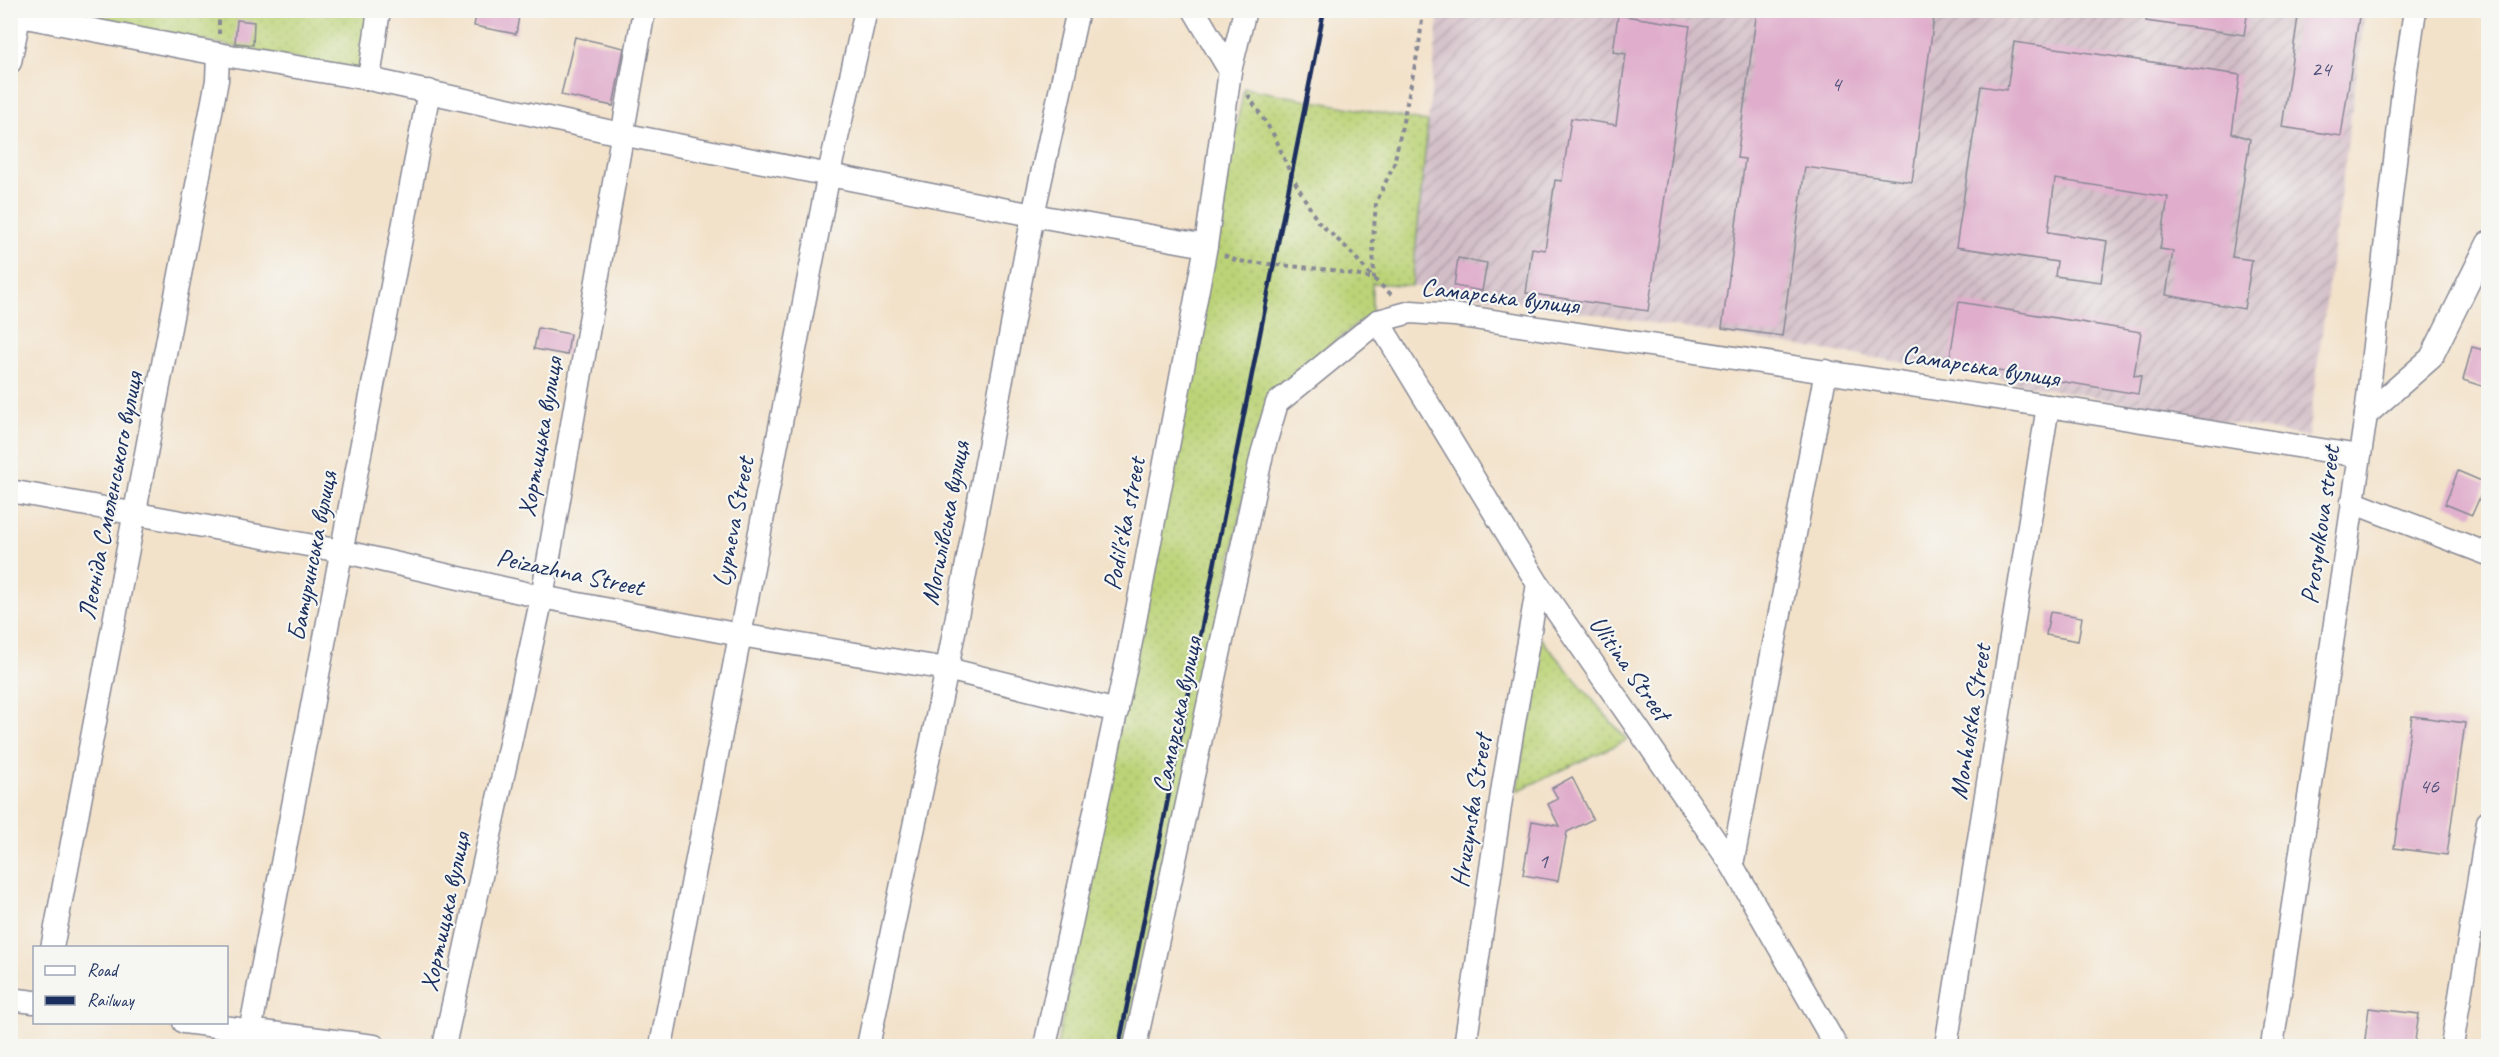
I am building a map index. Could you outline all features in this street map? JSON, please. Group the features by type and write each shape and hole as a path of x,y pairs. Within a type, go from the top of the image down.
{"street":[{"path":"369,79 379,10"},
{"name":"Хортицька вулиця","path":"444,1047 542,597 644,10"},
{"name":"Lypneva Street","path":"661,1047 829,173 866,10"},
{"name":"Могилівська вулиця","path":"868,1047 947,669 1033,215 1078,10"},
{"path":"1194,10 1230,71"},
{"name":"Podil's'ka street","path":"1045,1047 1117,711 1206,246 1230,71 1245,10"},
{"name":"Prosyolkova street","path":"2272,1047 2366,415 2403,91 2415,10"},
{"path":"10,63 17,14 218,54 369,79 621,134 829,173 1033,215 1206,246"},
{"name":"Леоніда Смоленського вулиця","path":"52,946 217,80 218,54"},
{"name":"Батуринська вулиця","path":"250,1032 429,91"},
{"path":"2366,415 2431,358 2488,243"},
{"name":"Самарська вулиця","path":"1135,1047 1262,454 1278,403 1378,321 1411,312 1454,315 1826,371 2359,456"},
{"name":"Ulitina Street","path":"1378,321 1538,584 1732,865 1836,1047"},
{"path":"1732,865 1826,371"},
{"name":"Monholska Street","path":"1946,1047 2048,406"},
{"name":"Peizazhna Street","path":"10,491 341,551 542,597 740,635 947,669 1117,711"},
{"path":"2352,502 2488,554"},
{"name":"Hruzynska Street","path":"1466,1047 1503,786 1538,584"},
{"path":"2452,1047 2488,822"},
{"path":"10,999 33,1002"},
{"path":"191,1024 374,1047"}],"path":[{"path":"1374,279 1373,241 1376,203 1394,164 1419,46 1423,10"},
{"path":"1230,71 1254,103 1275,137 1291,175 1317,222 1348,249 1374,279 1411,312"},
{"path":"1206,246 1237,261 1332,270 1374,279"}],"shaded area":[{"path":"1439,11 2365,11 2308,437 1920,365 1412,286"}],"green space":[{"path":"52,11 373,11 363,72"},
{"path":"1244,88 1428,122 1412,286 1372,283 1372,312 1288,379 1256,432 1137,1046 1057,1046"},
{"path":"1540,638 1627,740 1517,791"}],"building":[{"path":"477,10 520,10 516,34 474,26"},
{"path":"1757,10 1935,10 1912,182 1805,167 1782,336 1722,328 1745,159 1737,158"},
{"path":"2147,10 2248,10 2244,35 2146,21"},
{"path":"2299,10 2360,10 2341,136 2282,127"},
{"path":"1618,15 1690,26 1648,311 1526,293 1532,248 1545,250 1555,180 1562,181 1571,118 1616,125 1626,54 1613,52"},
{"path":"237,20 254,22 253,45 235,43"},
{"path":"575,37 624,48 613,106 561,95"},
{"path":"2014,42 2240,75 2232,133 2250,139 2232,257 2252,260 2244,309 2166,295 2173,251 2160,249 2168,197 2055,179 2048,232 2107,241 2101,282 2055,276 2057,262 1956,247 1981,86 2007,90"},
{"path":"1458,258 1487,263 1482,291 1454,286"},
{"path":"1959,302 2141,332 2134,375 2141,376 2138,394 1949,363"},
{"path":"538,328 570,334 567,355 534,349"},
{"path":"2472,347 2488,351 2488,388 2463,380"},
{"path":"2458,471 2486,483 2472,515 2445,504"},
{"path":"2050,612 2082,617 2078,641 2046,635"},
{"path":"2412,716 2465,723 2447,855 2394,848"},
{"path":"1572,777 1593,819 1567,832 1558,881 1523,875 1532,821 1559,826 1548,804 1558,799 1552,788"},
{"path":"2369,1008 2419,1014 2414,1047 2364,1047"}],"railway":[{"path":"1119,1046 1324,10"}]}
